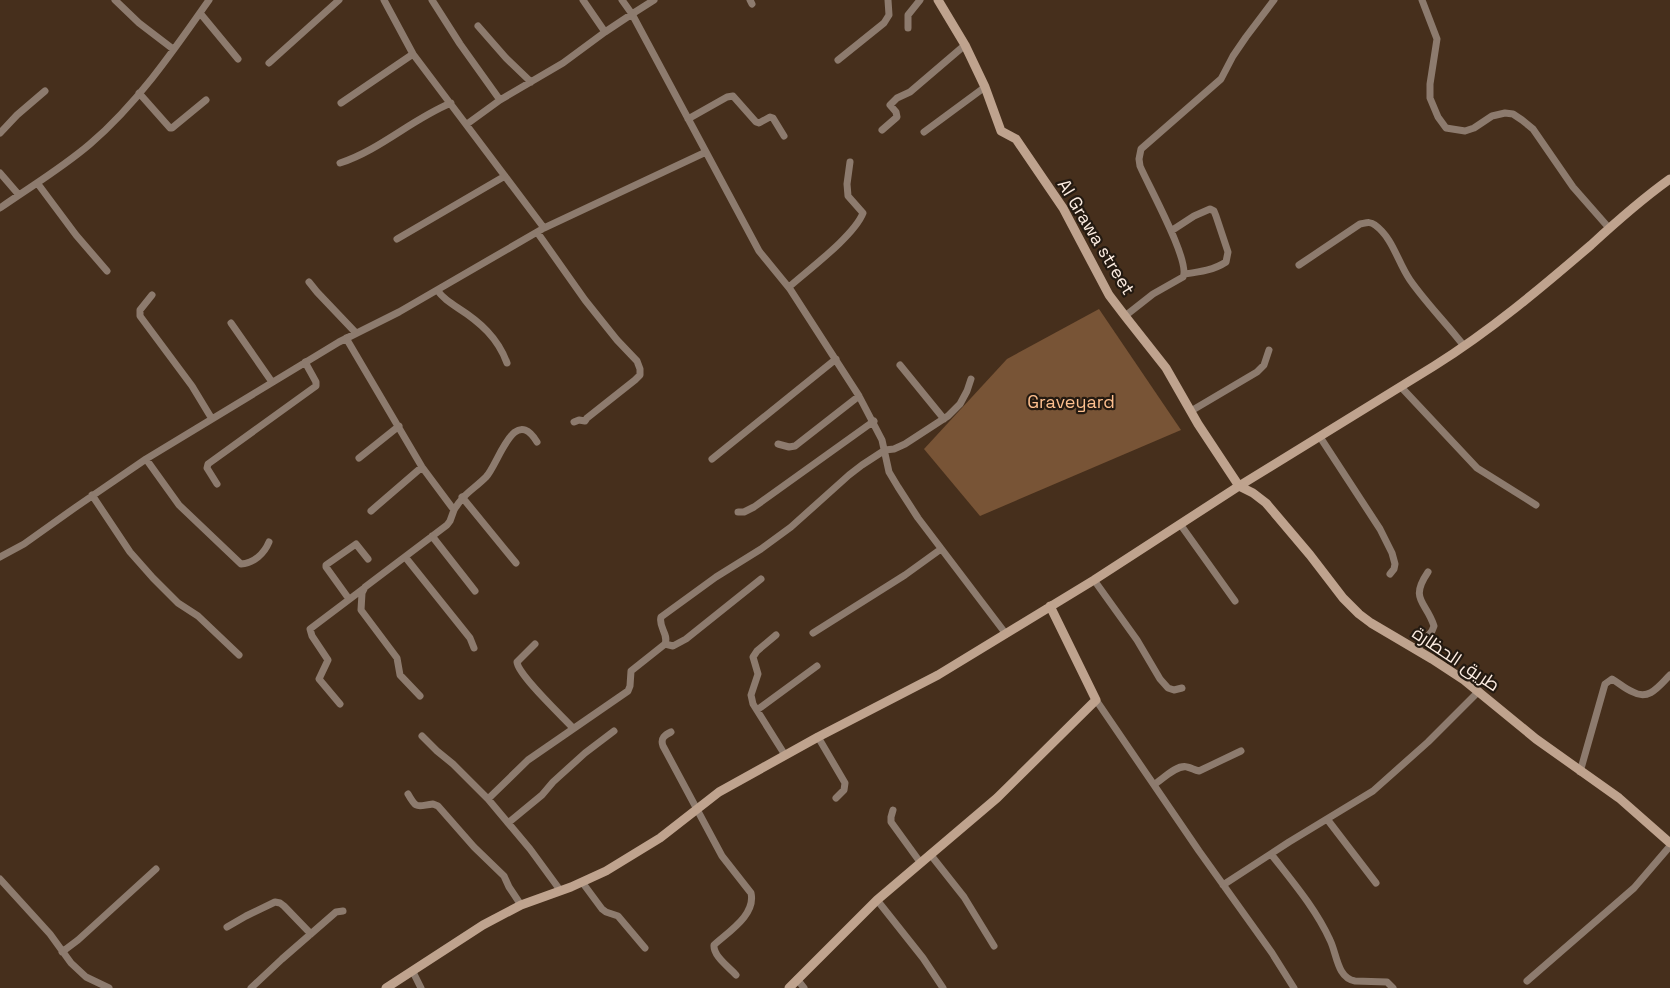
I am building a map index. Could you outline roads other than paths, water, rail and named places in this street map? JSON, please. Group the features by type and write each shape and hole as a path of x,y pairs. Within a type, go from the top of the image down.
{"street":[{"path":"115,0 138,24 173,49"},
{"path":"0,208 38,184 90,144 161,67 209,0"},
{"path":"269,63 339,0"},
{"path":"384,0 413,54 544,228"},
{"path":"432,0 460,44 500,100"},
{"path":"583,0 605,32"},
{"path":"622,0 632,14 759,251 789,287 874,422 882,440 892,478 918,518 1006,634"},
{"path":"467,124 500,100 563,63 605,32 654,0"},
{"path":"838,60 884,23 889,14 888,0"},
{"path":"908,28 908,15 920,0"},
{"name":"Al Grawa street","path":"938,0 965,45 985,87 1001,131 1016,139 1026,157 1062,208 1104,286 1166,368 1239,486"},
{"path":"1185,274 1183,259 1140,166 1141,149 1221,79 1238,50 1274,0"},
{"path":"1422,0 1437,39 1430,84 1430,98 1438,117 1446,128 1465,131 1474,128 1492,116 1504,113 1513,114 1518,117 1533,129 1573,187 1609,228"},
{"path":"200,13 238,59"},
{"path":"478,26 506,58 531,82"},
{"path":"882,130 897,117 896,112 890,105 897,98 910,92 965,45"},
{"path":"341,103 413,54"},
{"path":"924,132 985,87"},
{"path":"0,133 16,115 45,91"},
{"path":"139,93 170,128 206,100"},
{"path":"688,119 733,96 756,122 759,123 770,117 773,118 784,136"},
{"path":"340,163 364,154 411,124 451,103"},
{"path":"0,557 24,544 92,495 146,460 346,338 400,312 544,228 706,152"},
{"path":"789,287 837,245 861,219 863,213 848,196 847,184 850,162"},
{"path":"0,173 19,195"},
{"path":"397,239 505,176"},
{"path":"386,988 483,925 521,904 582,882 606,871 660,838 719,792 785,754 938,675 1094,580 1239,486 1401,387 1464,346 1518,305 1670,179"},
{"path":"38,184 67,223 107,271"},
{"path":"1125,316 1153,294 1177,281 1185,274 1210,270 1226,262 1228,252 1214,211 1210,209 1194,216 1171,231"},
{"path":"1300,265 1360,224 1372,222 1377,226 1399,257 1410,280 1464,346"},
{"path":"537,232 585,300 617,340 637,361 640,368 640,375 635,380 585,421 579,420 574,422"},
{"path":"309,282 356,334"},
{"path":"437,290 449,303 462,310 492,334 507,363"},
{"path":"152,295 140,310 140,316 192,386 212,419"},
{"path":"232,323 272,382"},
{"path":"346,338 422,467 454,510"},
{"path":"1191,411 1257,372 1268,358 1269,350"},
{"path":"712,459 836,360"},
{"path":"217,484 207,468 208,464 316,386 316,382 305,362"},
{"path":"900,365 944,420"},
{"path":"488,799 528,760 628,691 631,671 665,644 666,638 660,622 663,616 716,577 761,549 791,527 850,475 885,450 900,447 944,420 960,404 971,380"},
{"path":"1401,387 1477,468 1536,505"},
{"path":"778,444 789,447 795,446 859,396"},
{"path":"738,512 744,512 754,507 874,422"},
{"path":"359,458 399,426"},
{"path":"340,704 319,679 328,660 310,632 310,629 406,558 450,521 454,510 462,498 486,476 506,442 517,431 520,429 527,430 537,442"},
{"path":"1320,437 1380,529 1392,553 1394,569 1390,574"},
{"path":"146,460 179,505 242,564 254,561 266,550 269,542"},
{"path":"371,511 422,467"},
{"name":"طريق الحظارة","path":"1239,486 1254,493 1266,502 1353,609 1371,623 1448,669 1479,691 1536,739 1619,798 1670,844"},
{"path":"92,495 130,552 153,578 178,603 198,616 239,655"},
{"path":"462,498 516,563"},
{"path":"1180,524 1235,601"},
{"path":"432,536 475,591"},
{"path":"349,599 326,568 326,565 356,544 368,559"},
{"path":"813,633 905,575 941,549"},
{"path":"406,558 470,638 474,648"},
{"path":"1416,650 1434,626 1419,595 1419,585 1428,572"},
{"path":"665,644 673,646 686,639 761,579"},
{"path":"1094,580 1137,640 1160,679 1168,688 1174,690 1182,688"},
{"path":"365,587 362,594 361,610 397,658 400,675 420,696"},
{"path":"1050,606 1096,700 1272,953 1294,988"},
{"path":"776,635 757,651 753,657 758,677 751,695 753,704 785,754"},
{"path":"535,644 517,662 517,665 526,678 573,728"},
{"path":"757,710 816,666"},
{"path":"1580,772 1605,684 1612,679 1642,696 1651,693 1670,675"},
{"path":"1223,885 1373,791 1428,742 1479,691"},
{"path":"789,988 877,900 997,798 1096,700"},
{"path":"508,823 542,795 550,785 590,749 614,732"},
{"path":"671,732 664,736 662,743 722,856 752,893 747,914 742,921 714,945 717,955 736,975"},
{"path":"422,736 488,799 530,849 560,890"},
{"path":"818,737 845,783 844,790 836,798"},
{"path":"1154,784 1181,767 1199,771 1241,751"},
{"path":"408,794 416,806 433,804 438,806 474,848 504,876 521,904"},
{"path":"892,810 891,822 920,862"},
{"path":"1327,819 1376,883"},
{"path":"1527,981 1634,888 1670,844"},
{"path":"930,854 964,897 994,946"},
{"path":"1271,854 1313,911 1330,940 1337,962 1345,976 1354,982 1387,982 1393,988"},
{"path":"62,952 156,870"},
{"path":"0,879 50,934 62,952 86,977 109,988"},
{"path":"582,882 602,909 618,916 646,948"},
{"path":"877,900 923,958 943,988"},
{"path":"227,927 275,902 284,906 311,934"},
{"path":"251,988 338,911 343,911"},
{"path":"413,972 421,988"},
{"path":"797,979 804,988"}],"park label":[{"name":"Graveyard","path":"1071,402"}]}
